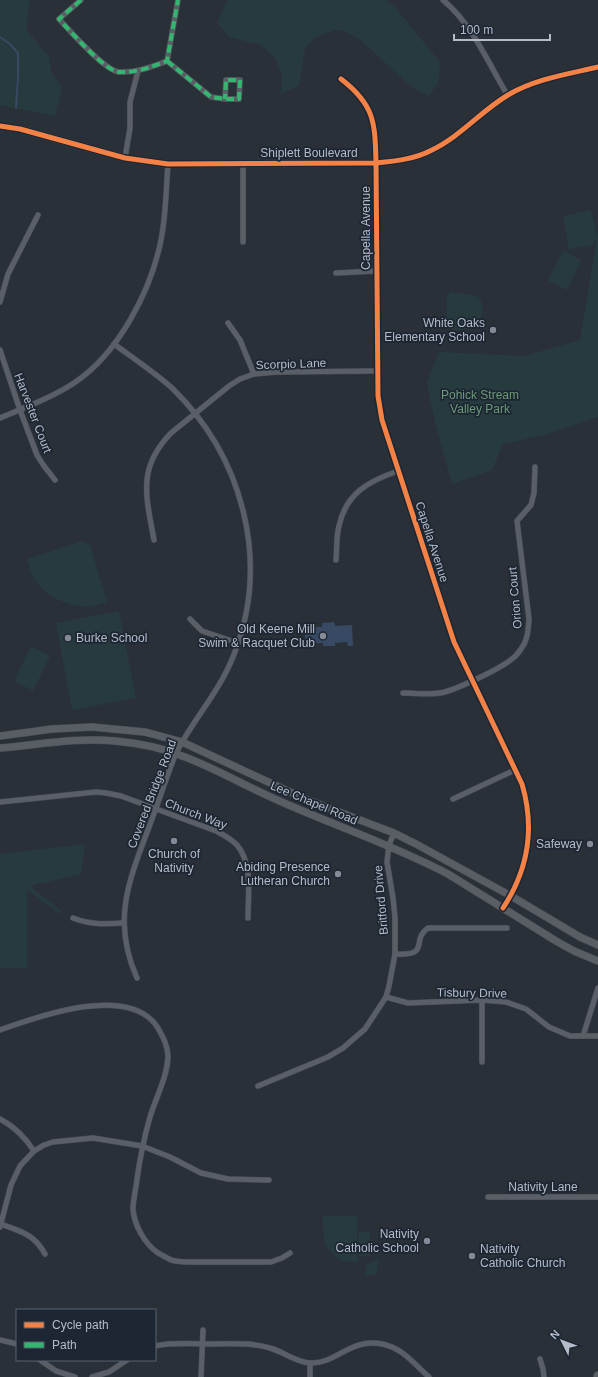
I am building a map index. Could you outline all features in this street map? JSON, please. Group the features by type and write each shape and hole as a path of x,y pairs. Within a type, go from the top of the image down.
{"main road":[{"name":"Lee Chapel Road","path":"0,736 52,729 92,727 145,732 182,742 305,799 394,833 432,851 580,937 598,945"},
{"name":"Lee Chapel Road","path":"0,748 66,740 97,740 146,745 176,754 282,802 389,845 448,874 562,944 598,961"}],"street":[{"path":"81,0 59,19 102,63 117,72 138,71 167,61"},
{"path":"167,61 178,0"},
{"path":"443,0 453,8 467,25 508,96"},
{"path":"167,61 211,97 224,100 239,99 240,80 226,80 224,100"},
{"name":"Shiplett Boulevard","path":"0,126 20,129 125,158 168,164 376,163 401,160 432,151 454,137 493,105 508,96 544,80 598,67"},
{"path":"125,158 130,128 130,102 138,71"},
{"name":"Capella Avenue","path":"341,79 361,96 371,114 375,126 377,372 379,405 382,420 454,642 522,784 526,798 530,832 525,860 519,879 511,896 503,908"},
{"path":"0,418 50,398 76,382 95,365 114,344 146,289 155,263 164,221 168,164"},
{"path":"243,164 243,242"},
{"path":"0,302 8,274 38,215"},
{"path":"336,273 376,271"},
{"path":"228,323 240,340 254,374"},
{"name":"Covered Bridge Road","path":"114,344 171,388 211,434 226,462 238,492 246,523 250,555 249,585 245,617 238,643 222,679 176,754 130,880 124,907 124,923 126,949 136,978"},
{"name":"Harvester Court","path":"0,350 37,455 55,480"},
{"name":"Scorpio Lane","path":"154,540 147,500 147,479 155,453 163,441 171,433 229,386 240,379 254,374 277,372 377,372"},
{"name":"Orion Court","path":"403,693 431,694 442,693 455,689 504,664 513,658 522,648 528,635 529,619 517,521 531,505 534,493 535,467"},
{"path":"336,560 339,526 346,507 357,492 368,484 398,471"},
{"path":"190,619 202,631 238,643"},
{"path":"453,799 515,770"},
{"name":"Church Way","path":"0,802 96,792 106,793 121,796 216,832 228,838 237,845 242,853 247,870 248,918"},
{"name":"Britford Drive","path":"258,1086 328,1057 343,1048 357,1037 365,1028 386,997 390,986 395,954 394,898 387,862 389,845 394,833"},
{"path":"72,918 82,922 95,924 124,923"},
{"path":"395,954 408,955 413,953 419,946 420,936 423,931 428,928 507,928"},
{"path":"583,1036 598,988"},
{"name":"Tisbury Drive","path":"386,997 408,1003 482,1000 513,1003 526,1008 549,1027 570,1036 598,1036"},
{"path":"482,1000 482,1062"},
{"path":"0,1030 29,1019 62,1010 93,1006 124,1006 141,1012 155,1023 164,1039 168,1055 166,1073 150,1117 142,1146 133,1210 136,1225 145,1240 157,1253 172,1260 271,1262 290,1253"},
{"path":"0,1119 8,1123 20,1133 34,1151"},
{"path":"45,1254 38,1243 31,1236 1,1226 14,1179 20,1166 34,1151 53,1142 93,1138 142,1146 170,1157 201,1173 228,1179 269,1180"},
{"name":"Nativity Lane","path":"488,1197 598,1197"},
{"path":"201,1377 203,1330"},
{"path":"0,1340 16,1344"},
{"path":"156,1346 170,1344 260,1345 271,1348 302,1362 310,1363 325,1360 357,1345 375,1343 393,1348 405,1354 428,1377"},
{"path":"540,1359 544,1377"},
{"path":"41,1361 56,1371 74,1377"},
{"path":"92,1377 109,1372 126,1361"},
{"path":"310,1363 310,1377"}],"green space":[{"path":"0,0 30,0 26,29 49,57 51,71 62,88 55,116 0,105"},
{"path":"227,0 386,0 395,7 440,62 439,81 429,96 413,88 359,39 342,30 336,30 314,38 305,49 299,86 281,93 282,75 275,58 261,45 229,37 217,23"},
{"name":"Pohick Stream Valley Park","path":"591,210 597,235 598,231 598,417 544,435 503,444 492,470 452,484 435,423 427,383 439,352 524,356 580,340 597,237 593,245 569,249 563,216"},
{"path":"563,251 581,260 567,290 548,281"},
{"path":"451,292 473,295 475,297 478,296 482,304 482,312 476,324 470,328 454,330 446,327 447,296"},
{"path":"83,541 90,545 107,602 92,606 66,603 58,600 44,590 33,577 27,559"},
{"path":"119,611 136,698 72,710 56,623"},
{"path":"31,646 50,656 33,691 14,681"},
{"path":"85,844 81,874 30,886 62,911 60,914 27,890 27,968 0,968 0,854"},
{"path":"322,1216 357,1216 358,1262 341,1261 325,1245"},
{"path":"359,1232 370,1232 370,1244 359,1244"},
{"path":"359,1244 370,1244 370,1256 359,1256"},
{"path":"378,1258 377,1274 365,1276 366,1265"}],"water":[{"path":"334,622 335,626 352,625 353,646 348,646 347,642 335,643 335,646 323,646 323,643 305,643 305,627 322,627 322,623"}],"waterway":[{"path":"0,37 10,44 18,53 16,108"}],"marked path":[{"path":"81,0 59,19 97,58 105,65 119,72 131,72 167,61 178,0"},
{"path":"167,61 211,97 225,99 239,99 240,80 226,80 225,99"}],"cycle path":[{"path":"0,126 20,129 125,158 168,164 376,163 412,158 432,150 462,131 498,101 518,89 540,81 598,67"},
{"path":"341,79 361,97 367,106 371,116 375,137 378,396 382,420 454,642 522,784 526,800 528,817 527,848 518,879 512,894 503,908"}],"place":[{"name":"White Oaks Elementary School","path":"493,330"},
{"name":"Old Keene Mill Swim & Racquet Club","path":"323,636"},
{"name":"Burke School","path":"68,638"},
{"name":"Church of Nativity","path":"174,841"},
{"name":"Safeway","path":"590,844"},
{"name":"Abiding Presence Lutheran Church","path":"338,874"},
{"name":"Nativity Catholic School","path":"427,1241"},
{"name":"Nativity Catholic Church","path":"472,1256"}]}
